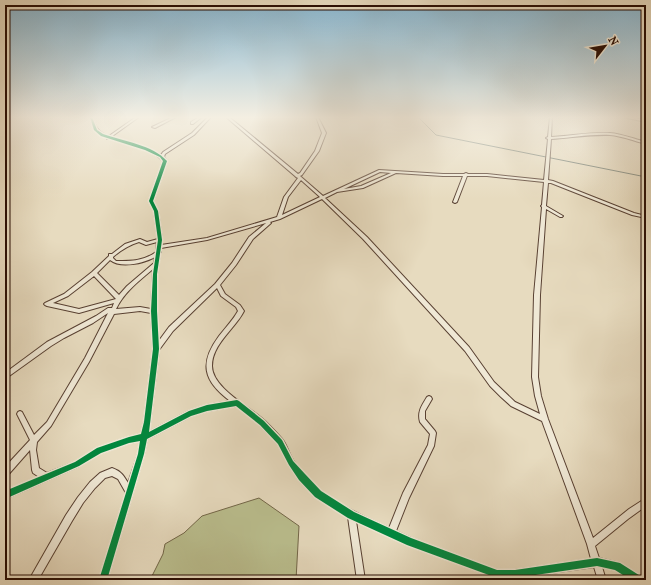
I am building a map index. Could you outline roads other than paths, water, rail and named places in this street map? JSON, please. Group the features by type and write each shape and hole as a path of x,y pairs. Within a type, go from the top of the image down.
{"street":[{"path":"103,580 145,437 156,349 154,311 155,274 160,240 156,211 151,201 152,194 165,161 162,157 130,144"},
{"path":"162,157 164,153 177,144"},
{"path":"260,144 299,177 361,234 397,271 467,349 492,384 503,395 513,404 545,418"},
{"path":"279,218 286,197 313,156 319,144"},
{"path":"548,144 537,295 535,377 538,396 545,418 591,544 602,580"},
{"path":"111,255 111,259 115,262 145,261 159,250 207,239 279,218 379,170 443,175 466,174 546,181 633,214 646,217"},
{"path":"332,192 362,187 399,171"},
{"path":"455,202 466,174"},
{"path":"544,206 561,216"},
{"path":"156,349 171,329 217,285 234,264 251,238 271,221"},
{"path":"119,299 79,311 47,304 66,295 94,274 111,255 130,244 139,240 142,240 144,244 160,240"},
{"path":"5,472 49,424 87,360 112,309 119,299 129,287 157,263"},
{"path":"94,274 119,299"},
{"path":"217,285 223,295 238,306 241,311 212,353 209,370 214,382 219,390 262,423 276,438 291,462 310,487 351,515 410,542 497,574 515,574 597,562 617,566 639,580"},
{"path":"5,376 47,344 71,330 102,316 112,309 140,309 154,311"},
{"path":"391,533 406,496 431,446 433,433 422,420 422,411 429,399"},
{"path":"5,495 77,464 99,450 114,444 145,437 189,414 207,408 237,403"},
{"path":"20,414 34,441 33,450 36,470 46,477"},
{"path":"33,580 48,558 75,507 93,484 104,473 111,472 117,474 122,478 129,492"},
{"path":"591,544 612,528 631,510 646,502"},
{"path":"351,515 361,580"}],"waterway":[{"path":"483,144 646,177"}]}
